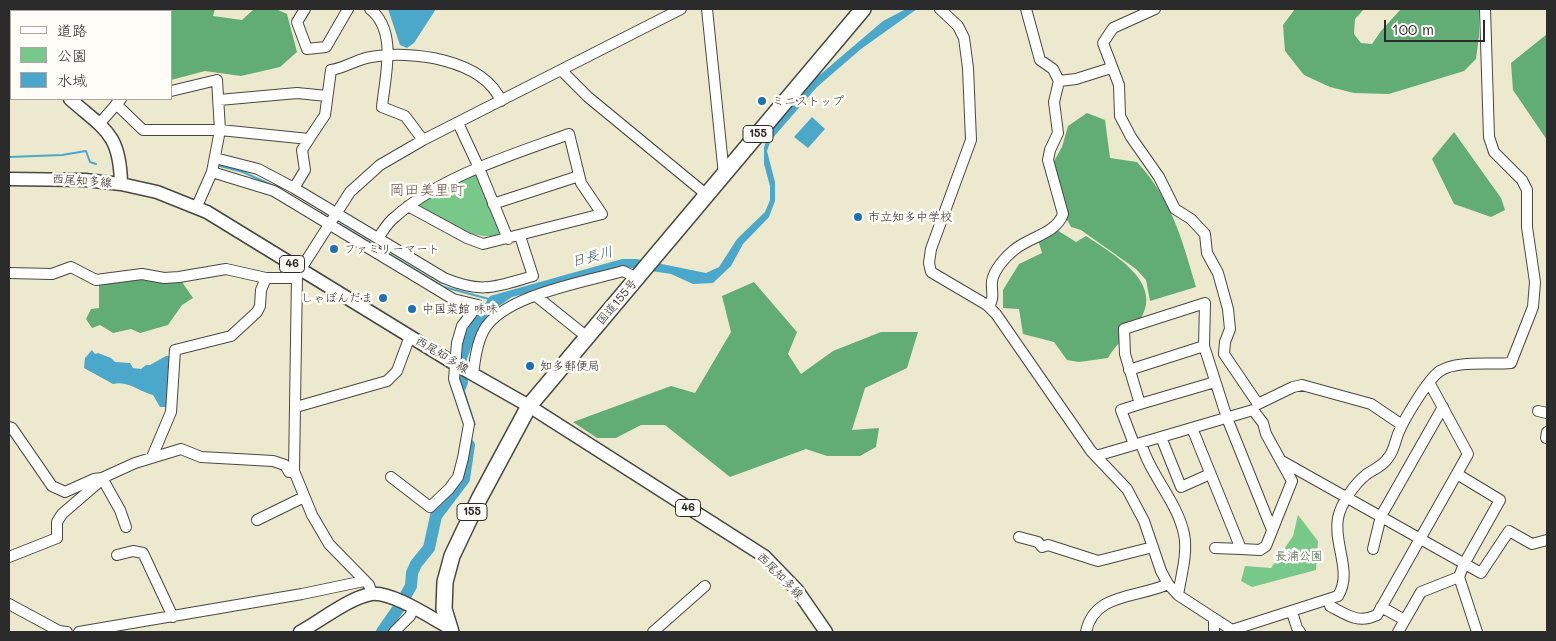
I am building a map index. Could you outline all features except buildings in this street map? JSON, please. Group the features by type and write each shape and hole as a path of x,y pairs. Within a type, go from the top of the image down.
{"highway":[{"name":"国道155号","path":"452,630 444,609 444,596 445,582 452,556 479,498 529,406 863,9"}],"main road":[{"path":"71,100 99,124 116,145 120,155 121,184"},
{"name":"西尾知多線","path":"9,179 85,180 121,184 157,192 197,206 298,273 529,406 764,556 797,590 826,632"},
{"path":"300,632 361,598 372,594 383,595 406,605 452,630"}],"street":[{"path":"305,9 297,22 307,49 326,47 348,9"},
{"path":"370,9 382,23 387,37 382,107 405,116 423,140"},
{"path":"656,9 663,18"},
{"path":"372,594 369,585 329,544 304,497 294,471 298,273 350,192 371,171 423,140 681,9"},
{"path":"707,9 724,175"},
{"path":"940,9 958,26 964,38 972,127 968,152 931,249 929,267 934,275 989,307 1026,355 1096,456 1127,489 1144,521 1161,571 1168,584 1178,595 1233,631 1257,620 1292,612 1329,601 1338,596 1343,589 1344,579 1337,524 1341,508 1366,475 1388,459 1402,425 1421,394 1441,370 1465,364 1493,365 1511,363 1533,307 1535,282 1527,227 1527,190 1522,180 1494,152 1489,137 1485,9"},
{"path":"989,307 994,296 992,283 994,275 1006,257 1022,244 1054,228 1063,214 1048,160 1050,150 1058,133 1054,102 1059,81 1054,69 1040,60 1026,9"},
{"path":"1155,9 1124,22 1108,33 1103,43 1119,85 1120,116 1131,138 1159,177 1175,210 1191,219 1205,234 1207,253 1218,273 1228,309 1230,330 1225,342 1224,354 1255,402 1262,404 1293,387 1302,385 1371,404 1402,425"},
{"path":"294,188 305,170 302,150 325,115 331,70 344,68 355,61 371,57 413,56 461,66 490,82 501,101"},
{"path":"1059,81 1076,80 1111,68"},
{"path":"561,70 588,97 707,195"},
{"path":"172,91 217,80 220,130 213,165 197,206"},
{"path":"218,100 297,93 327,96"},
{"path":"99,124 118,102 143,130 220,130 309,140"},
{"path":"458,123 480,168 508,239"},
{"path":"378,238 393,218 408,206 480,168 569,134 581,184 602,214 483,244 467,238 408,206"},
{"path":"213,165 258,169 294,188 332,219 453,299 478,305 462,326 457,343 454,378 468,424 458,477 449,489 430,507 391,477"},
{"path":"213,165 378,238 444,278 474,289 490,289 533,276 520,236"},
{"path":"493,204 579,176"},
{"path":"9,273 52,274 71,266 96,280 142,274 164,278 226,269 266,278 298,273"},
{"path":"472,374 476,350 484,329 498,312 516,302 623,271 637,278"},
{"path":"152,457 171,412 175,350 231,336 257,312 260,306 261,290 266,278"},
{"path":"536,296 587,338"},
{"path":"1140,404 1125,354 1124,329 1206,303 1204,346 1227,418 1272,530"},
{"path":"296,407 387,381 397,371 410,336"},
{"path":"1129,370 1204,346"},
{"path":"1178,595 1184,553 1184,533 1179,519 1121,410 1215,382"},
{"path":"1329,601 1330,606 1355,619 1367,620 1377,615 1468,454 1430,384"},
{"path":"1373,549 1381,516 1443,407"},
{"path":"1096,456 1253,410 1264,422 1266,434 1292,481 1266,546 1260,550 1215,548"},
{"path":"9,427 12,428 52,486 65,492 94,479 100,479 120,468 181,449 202,457 273,461 285,465 289,472 294,471"},
{"path":"1192,428 1241,549"},
{"path":"1161,437 1181,487 1210,474"},
{"path":"1279,459 1481,573 1509,531 1532,544 1547,540"},
{"path":"1398,632 1421,592 1459,577 1464,564 1500,500 1457,474"},
{"path":"100,479 120,510 126,527"},
{"path":"9,557 57,538 57,522 62,514 98,483 100,479"},
{"path":"257,520 304,497"},
{"path":"1019,537 1038,542 1042,547 1048,545 1098,561 1153,547"},
{"path":"117,555 133,551 143,553 173,616"},
{"path":"1459,577 1478,632"},
{"path":"79,632 364,581"},
{"path":"1086,632 1089,622 1097,610 1110,601 1168,584"},
{"path":"653,632 706,586"},
{"path":"9,604 59,631 67,632"},
{"path":"394,632 410,616 406,605"},
{"path":"1381,607 1405,620"},
{"path":"1292,612 1300,632"},
{"path":"1214,619 1214,632"}],"green space":[{"path":"44,9 215,9 213,16 242,20 254,9 276,9 287,14 297,52 280,67 241,76 205,71 172,80 172,10"},
{"path":"1295,9 1364,9 1355,19 1354,34 1361,43 1372,44 1401,9 1479,9 1479,36 1476,59 1464,71 1389,94 1354,93 1330,87 1304,75 1285,51 1283,25"},
{"path":"1547,34 1547,140 1513,90 1511,63"},
{"path":"1087,113 1105,120 1110,158 1137,162 1159,191 1180,236 1196,287 1150,301 1146,280 1136,269 1081,230 1071,227 1064,214 1053,163 1062,147 1068,126"},
{"path":"1454,132 1501,198 1505,210 1491,217 1454,204 1432,159"},
{"path":"478,172 504,236 480,235 461,230 421,209 418,205 421,200"},
{"path":"1057,230 1076,242 1086,236 1122,261 1142,283 1146,295 1145,309 1138,323 1108,358 1079,362 1067,360 1054,342 1023,334 1019,309 1003,308 1003,290 1019,264 1042,253 1038,240"},
{"path":"138,271 180,279 193,298 182,305 168,325 140,333 131,329 113,333 100,325 92,328 86,319 91,309 99,308 99,281"},
{"path":"754,282 797,332 788,354 801,374 833,351 881,332 918,332 907,368 865,388 852,430 879,428 876,447 860,456 827,456 806,449 730,477 665,425 641,425 616,438 597,438 573,422 671,386 695,393 731,332 722,296"},
{"name":"長浦公園","path":"1298,515 1318,541 1316,570 1252,587 1241,581 1245,566 1271,568 1293,536"}],"water":[{"path":"388,9 436,9 414,43 407,48 400,45"},
{"path":"906,9 917,9 861,49 817,87 771,140 767,151 775,182 775,201 769,217 743,244 731,266 713,283 693,284 671,274 625,267 512,297 489,313 476,335 467,359 468,383 465,391 476,425 472,426 461,391 458,368 459,357 461,345 468,327 490,296 622,259 637,259 706,273 719,267 737,239 765,212 770,200 770,186 764,164 764,147 770,132 815,79 883,21"},
{"path":"812,117 825,129 808,148 794,137"},
{"path":"92,350 95,354 98,353 111,358 115,362 130,363 133,368 141,369 166,356 170,356 167,407 160,407 153,395 129,385 113,384 84,368 85,358"}],"waterway":[{"path":"9,157 62,155 86,151 90,162 96,164"},
{"path":"220,166 243,172 276,187"},
{"path":"321,213 329,219"},
{"path":"336,222 444,287 489,299"},
{"name":"日長川","path":"382,632 411,586 412,573 416,564 429,548 436,516 464,479 469,445"}],"place":[{"name":"ミニストップ","path":"762,101"},
{"name":"市立知多中学校","path":"858,217"},
{"name":"ファミリーマート","path":"334,249"},
{"name":"しゃぼんだま","path":"383,298"},
{"name":"中国菜館 味味","path":"412,309"},
{"name":"知多郵便局","path":"530,366"}],"district":[{"name":"岡田美里町","path":"427,190"}]}
